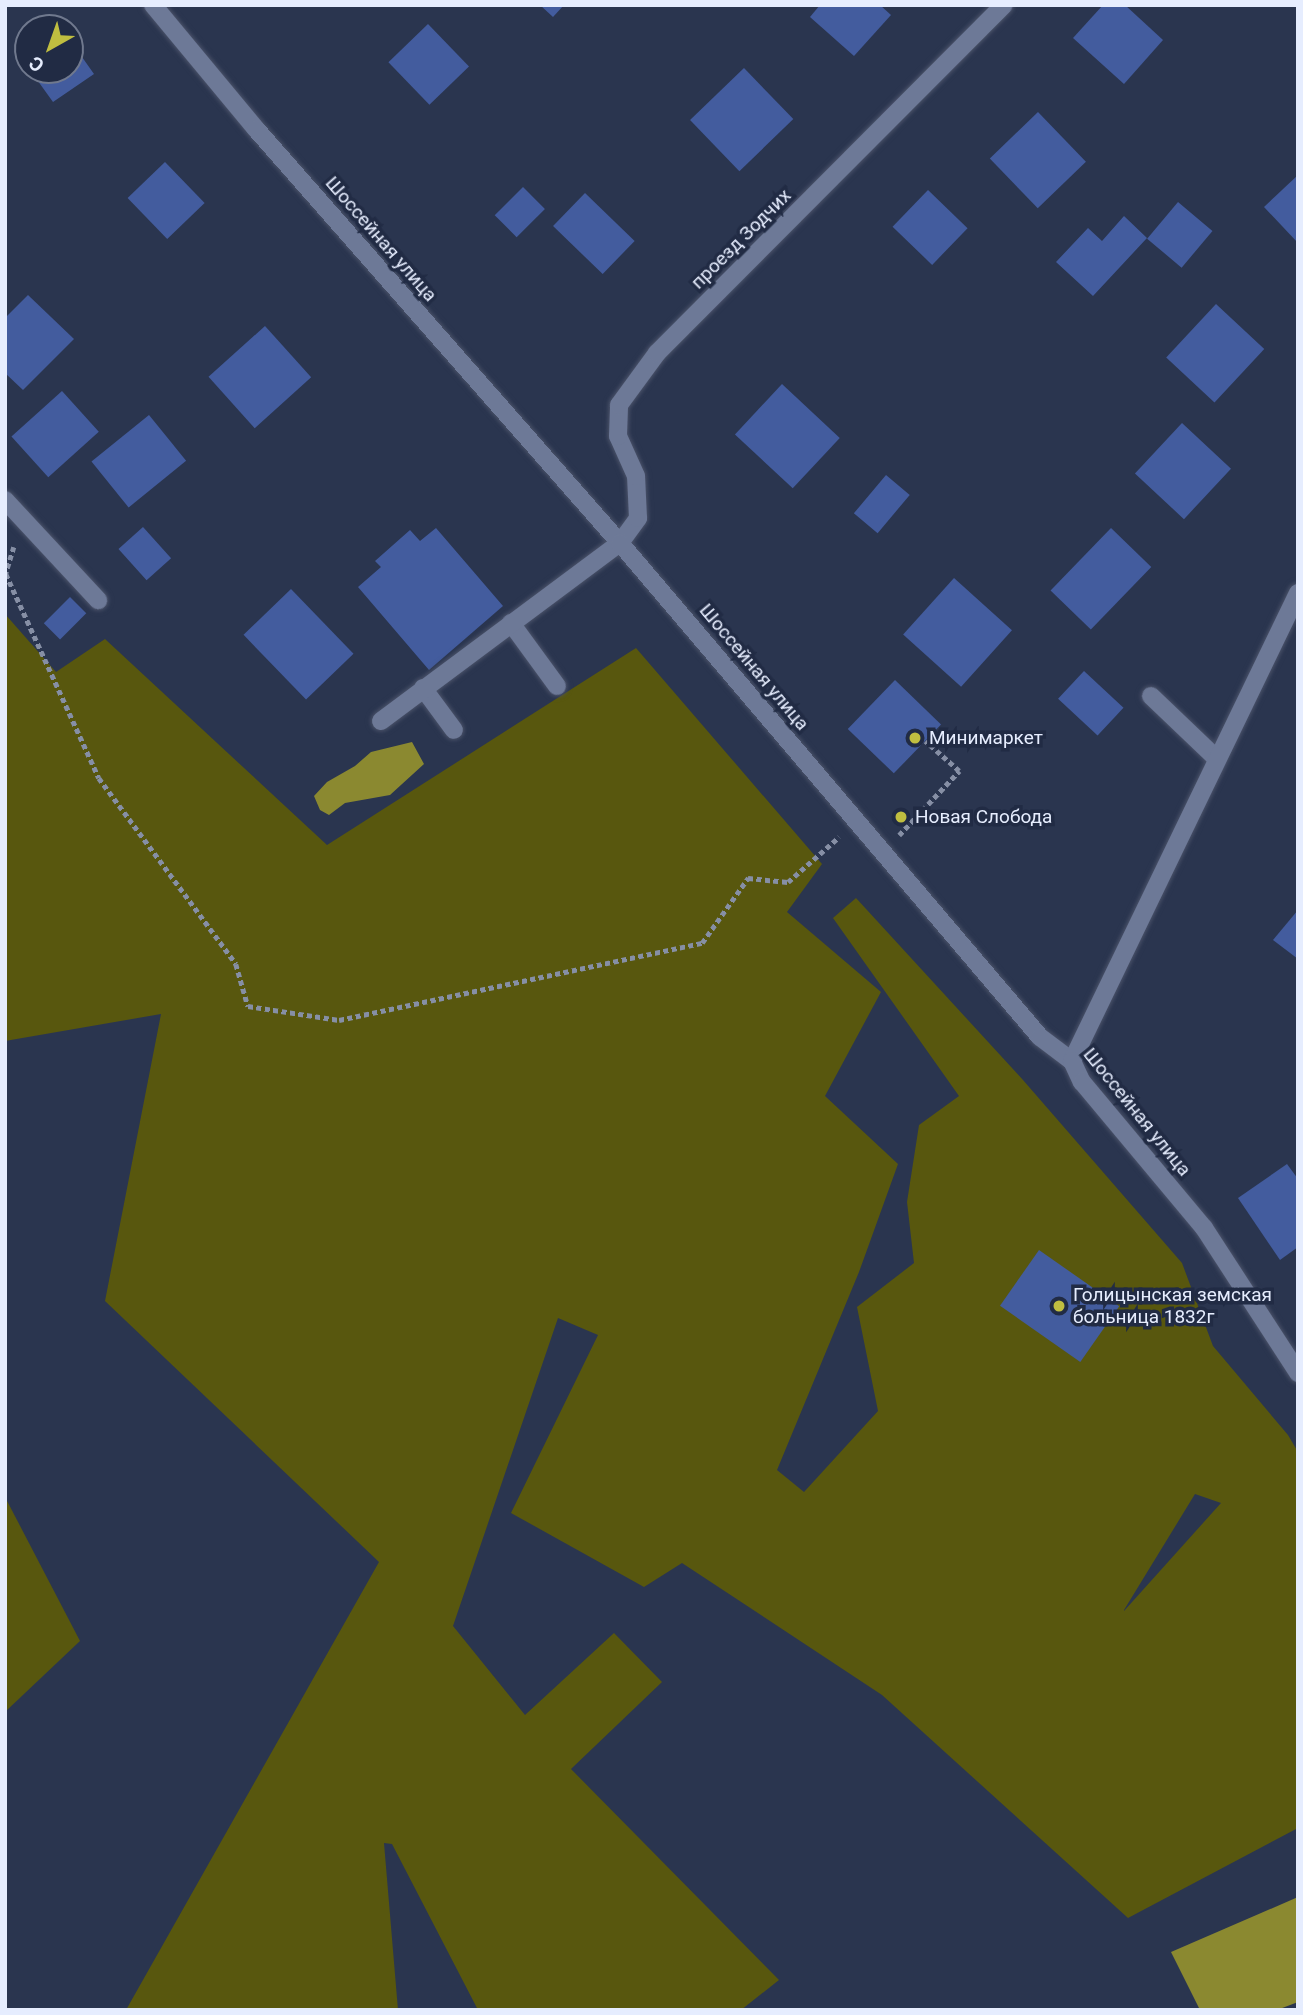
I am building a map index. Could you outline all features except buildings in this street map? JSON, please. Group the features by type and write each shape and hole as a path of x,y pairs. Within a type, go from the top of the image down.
{"street":[{"name":"Шоссейная улица","path":"153,5 265,139 620,542 1040,1037 1072,1061 1082,1082 1204,1228 1298,1373"},
{"name":"проезд Зодчих","path":"620,542 638,518 636,476 618,436 619,405 657,353 1004,5"},
{"path":"5,500 98,600"},
{"path":"381,720 620,542"},
{"path":"1072,1061 1217,759 1293,618 1298,593"},
{"path":"512,623 557,686"},
{"path":"424,688 454,730"},
{"path":"1151,696 1217,759"}],"path":[{"path":"23,519 6,574 94,766 236,964 248,1006 339,1020 702,943 748,878 788,882 857,822"},
{"path":"894,841 959,771 925,741"}],"shaded area":[{"path":"5,614 56,672 105,639 327,845 636,648 822,864 787,912 881,992 825,1096 898,1164 859,1272 777,1470 804,1492 878,1411 857,1307 914,1263 907,1202 919,1125 959,1096 833,918 856,898 1023,1080 1182,1263 1213,1346 1288,1435 1298,1452 1298,1828 1128,1918 882,1695 682,1563 644,1587 511,1513 598,1335 558,1318 453,1626 525,1715 614,1633 662,1682 571,1769 779,1980 741,2010 478,2010 392,1844 384,1843 398,2010 126,2010 379,1562 105,1301 161,1014 5,1041","holes":["1195,1494 1221,1503 1124,1611"]},
{"path":"412,742 424,764 390,795 345,803 329,815 320,810 314,796 327,782 355,766 371,752"},
{"path":"5,1497 80,1641 5,1712"},
{"path":"1298,1897 1298,2002 1277,2010 1200,2010 1171,1952"}],"place":[{"name":"Минимаркет","path":"915,738"},
{"name":"Новая Слобода","path":"901,817"},
{"name":"Голицынская земская больница 1832г","path":"1059,1306"}]}
